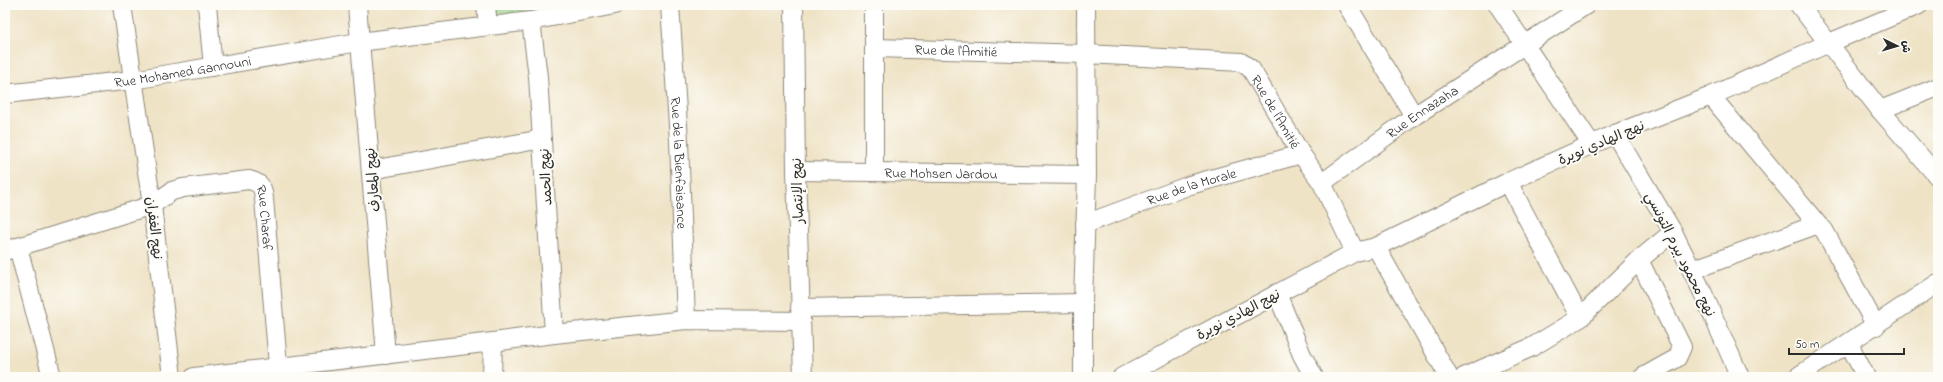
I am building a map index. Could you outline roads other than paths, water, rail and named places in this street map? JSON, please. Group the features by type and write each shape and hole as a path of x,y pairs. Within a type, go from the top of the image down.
{"street":[{"name":"نهج الغفران","path":"122,5 152,205 172,377"},
{"path":"207,5 213,67"},
{"name":"نهج المعارف","path":"357,5 386,355"},
{"path":"486,5 488,26"},
{"name":"Rue Mohamed Gannouni","path":"5,94 133,80 359,42 531,21 596,7 615,5"},
{"name":"Rue de la Bienfaisance","path":"670,5 679,142 686,320"},
{"name":"نهج الإنتصار","path":"794,5 796,171 803,377"},
{"path":"874,5 874,171"},
{"path":"1083,377 1083,303 1087,175 1086,5"},
{"path":"1347,5 1414,116"},
{"path":"1498,5 1592,145"},
{"name":"Rue Ennazaha","path":"1322,182 1414,116 1525,46 1586,5"},
{"path":"1799,5 1880,110 1938,177"},
{"name":"نهج الهادي نويرة","path":"1376,246 1508,182 1615,134 1711,96 1829,43 1919,5"},
{"name":"نهج الحمد","path":"531,21 538,76 554,334"},
{"name":"Rue de l'Amitié","path":"875,48 1086,54 1241,62 1251,69 1301,154 1322,182 1355,252"},
{"path":"1880,110 1938,87"},
{"path":"1711,96 1819,226 1824,230 1876,326"},
{"name":"نهج محمود بيرم التونسي","path":"1615,134 1672,232 1692,270 1740,377"},
{"path":"371,170 542,139"},
{"name":"Rue de la Morale","path":"1085,224 1190,185 1301,154"},
{"name":"Rue Mohsen Jardou","path":"796,171 1087,175"},
{"name":"Rue Charaf","path":"152,205 172,191 183,188 249,180 257,182 263,188 279,372"},
{"path":"1508,182 1580,318"},
{"path":"52,377 11,249 152,205"},
{"path":"1692,270 1813,226 1819,226"},
{"path":"1464,377 1532,347 1580,318 1639,260 1672,232"},
{"path":"1355,252 1376,246 1449,377"},
{"name":"نهج الهادي نويرة","path":"1122,377 1355,252"},
{"path":"1639,260 1682,347 1677,358 1643,377"},
{"path":"1797,377 1876,326 1938,283"},
{"path":"1277,293 1302,355 1314,377"},
{"path":"194,377 279,372 386,355 554,334 686,320 1083,303"},
{"path":"492,342 492,377"},
{"path":"1849,344 1866,377"}]}
